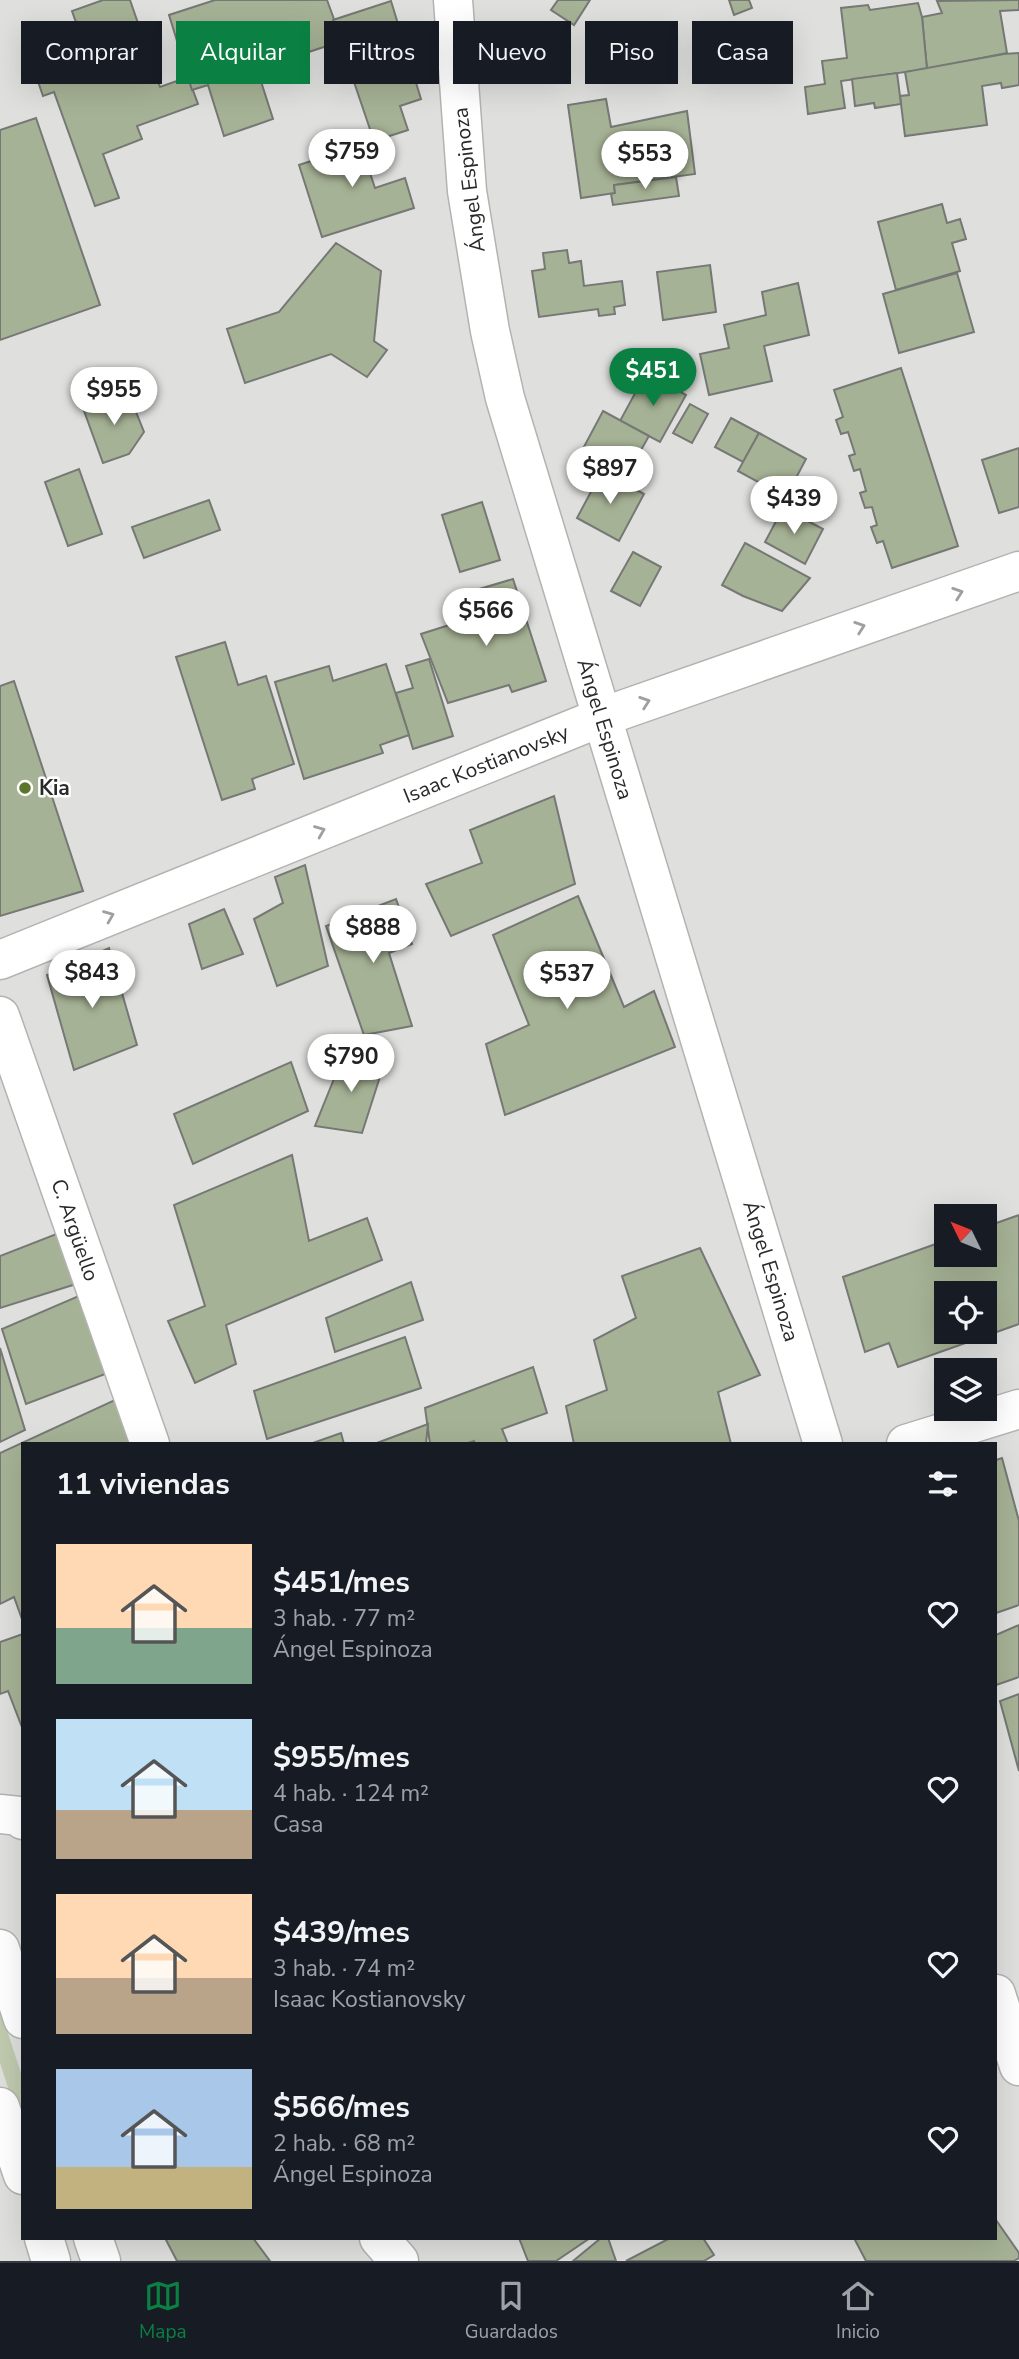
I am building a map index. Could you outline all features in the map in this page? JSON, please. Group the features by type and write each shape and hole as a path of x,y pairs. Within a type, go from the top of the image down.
{"main road":[{"name":"Ángel Espinoza","path":"453,0 467,191 490,331 505,398 822,1442"},
{"name":"Isaac Kostianovsky","path":"0,960 602,717 1019,572"},
{"name":"C. Argüello","path":"0,1016 149,1442"},
{"path":"912,1442 1019,1409"},
{"path":"0,1949 21,2013"},
{"path":"997,1997 1019,2066"},
{"path":"0,2107 21,2169"},
{"path":"45,2240 51,2261"},
{"path":"94,2240 101,2261"},
{"path":"381,2240 399,2261"},
{"path":"410,2240 416,2261"}],"green space":[{"path":"0,2009 21,2073 21,2127 0,2063"}],"building":[{"path":"103,0 130,0 137,21 76,21 72,11"},
{"path":"215,0 327,0 335,21 324,21 324,47 310,52 310,21 176,21 176,38 169,15"},
{"path":"558,0 590,0 574,25 551,10"},
{"path":"729,0 749,0 752,8 734,15"},
{"path":"1019,0 1019,10 1000,11 1007,53 927,69 922,17 942,13 937,1"},
{"path":"391,1 397,21 333,21"},
{"path":"918,3 927,69 841,81 845,108 808,114 805,87 825,84 822,61 847,58 841,8 868,5 870,10"},
{"path":"1019,53 1019,85 1002,88 1001,83 982,86 987,125 905,136 900,96 909,95 905,72"},
{"path":"897,73 901,104 875,108 874,103 855,106 852,79"},
{"path":"176,81 176,84 191,84 198,104 137,126 142,139 103,154 119,198 95,206 54,92 43,96 39,84 159,84 160,87"},
{"path":"190,84 262,84 273,119 224,136 208,85 192,90"},
{"path":"355,84 416,84 421,99 400,106 408,130 374,141"},
{"path":"606,99 611,127 687,111 695,174 614,185 615,193 581,198 568,105"},
{"path":"36,118 100,305 0,340 0,130"},
{"path":"379,139 388,167 370,173 375,188 405,178 414,208 322,237 299,165"},
{"path":"676,177 679,196 613,205 611,194 615,193 614,185"},
{"path":"942,204 947,223 960,219 966,239 952,243 960,271 896,290 878,222"},
{"path":"336,243 381,271 374,341 387,350 367,377 331,354 245,383 227,329 279,312"},
{"path":"567,250 569,263 581,261 584,286 622,281 625,305 614,307 615,314 599,316 598,309 539,317 532,271 545,269 543,253"},
{"path":"710,265 716,312 663,320 657,272"},
{"path":"957,273 974,332 899,353 883,294"},
{"path":"798,283 809,335 764,346 772,381 709,395 700,354 729,348 724,325 766,315 762,292"},
{"path":"901,368 958,546 892,568 883,541 877,543 871,527 877,525 872,507 865,508 860,493 866,491 860,469 854,471 849,456 855,454 848,432 841,434 836,420 843,417 834,390"},
{"path":"646,373 686,395 660,442 620,421"},
{"path":"128,392 144,432 129,454 103,463 83,408"},
{"path":"690,404 708,414 692,443 673,433"},
{"path":"603,411 649,436 623,482 578,458"},
{"path":"731,418 759,433 743,462 715,447"},
{"path":"759,433 806,459 786,497 738,471"},
{"path":"1019,448 1019,507 999,513 982,460"},
{"path":"79,469 102,534 68,546 45,482"},
{"path":"602,471 644,494 619,541 577,518"},
{"path":"209,500 220,530 144,558 132,527"},
{"path":"482,502 500,560 460,572 442,515"},
{"path":"783,508 823,529 805,564 765,542"},
{"path":"745,543 810,578 782,611 722,585"},
{"path":"633,552 661,567 640,606 611,591"},
{"path":"513,579 546,681 512,692 509,685 448,703 421,634 484,614 476,590"},
{"path":"225,642 238,685 266,676 294,764 252,779 255,789 222,800 176,657"},
{"path":"429,659 453,736 413,749 396,693 413,688 406,666"},
{"path":"386,664 409,735 380,745 383,753 304,779 275,682 329,666 333,681"},
{"name":"Kia","path":"14,681 83,891 0,916 0,686"},
{"path":"554,796 575,884 451,936 426,884 482,863 470,830"},
{"path":"305,865 328,966 277,986 254,919 283,903 275,877"},
{"path":"578,896 624,1007 654,991 675,1047 505,1115 486,1044 529,1025 493,935"},
{"path":"396,899 412,944 389,953 412,1026 364,1035 326,926"},
{"path":"224,909 243,954 202,969 189,924"},
{"path":"109,948 137,1045 74,1070 47,975"},
{"path":"344,1054 385,1061 362,1133 315,1126"},
{"path":"291,1062 308,1111 193,1164 174,1114"},
{"path":"292,1155 309,1241 367,1218 382,1260 226,1325 236,1364 195,1383 168,1321 205,1306 174,1205"},
{"path":"1019,1215 1019,1324 997,1332 997,1281 934,1281 934,1344 963,1344 898,1367 889,1343 865,1352 843,1277 934,1245 934,1267 998,1267 998,1222"},
{"path":"59,1233 76,1284 0,1308 0,1256"},
{"path":"700,1248 760,1375 718,1392 730,1442 574,1442 566,1406 607,1390 594,1340 636,1318 622,1276"},
{"path":"411,1282 423,1320 335,1352 326,1318"},
{"path":"81,1295 108,1373 26,1404 2,1329"},
{"path":"405,1337 421,1388 267,1439 254,1391"},
{"path":"0,1348 25,1430 0,1442"},
{"path":"533,1367 547,1413 502,1429 507,1442 430,1442 425,1408"},
{"path":"117,1399 132,1442 24,1442"},
{"path":"428,1424 426,1442 379,1442"},
{"path":"341,1433 343,1442 316,1442"},
{"path":"21,1443 21,1616 14,1597 0,1604 0,1453"},
{"path":"1002,1458 1019,1521 1019,1605 997,1613 997,1460"},
{"path":"1019,1625 1019,1677 997,1685 997,1635"},
{"path":"21,1635 21,1725 8,1691 0,1694 0,1642"},
{"path":"1019,1694 1019,1771 1000,1701"},
{"path":"997,2221 1019,2253 1019,2258 1014,2261 866,2261 855,2240 997,2240"},
{"path":"166,2240 254,2240 270,2261 177,2261"},
{"path":"520,2240 587,2240 556,2261 528,2261"},
{"path":"599,2240 609,2240 616,2261 573,2261"},
{"path":"666,2240 704,2240 714,2255 704,2261 626,2261"}],"place":[{"name":"Kia","path":"25,788"}]}
